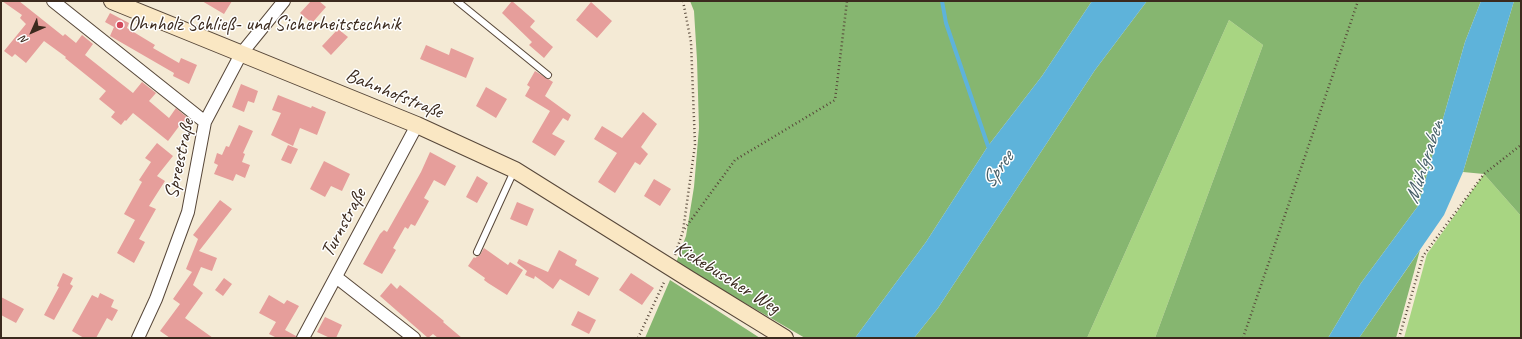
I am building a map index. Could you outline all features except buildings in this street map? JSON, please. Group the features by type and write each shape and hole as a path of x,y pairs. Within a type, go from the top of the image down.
{"main road":[{"name":"Bahnhofstraße","path":"112,1 417,125 515,170 648,253"},
{"name":"Kiekebuscher Weg","path":"648,253 785,338"}],"street":[{"path":"53,1 205,122"},
{"name":"Spreestraße","path":"138,338 156,299 188,212 205,122 241,54 284,1"},
{"name":"Turnstraße","path":"303,338 417,125"},
{"path":"336,278 414,338"}],"lane":[{"path":"458,1 548,75"},
{"path":"477,252 515,170"}],"path":[{"path":"638,338 671,267 683,231 695,145 691,42 683,1"},
{"path":"683,231 735,160 835,100 847,1"},
{"path":"1243,338 1358,1"},
{"path":"1399,338 1422,256 1484,174 1521,145"}],"green space":[{"path":"690,1 1092,1 1042,76 988,146 926,242 855,338 805,338 676,263 686,236 694,187 699,128 694,11"},
{"path":"1147,1 1481,1 1465,42 1418,206 1361,283 1328,338 1155,338 1263,45 1229,20 1087,338 914,338 938,308 1095,70"},
{"path":"1514,1 1521,1 1521,216 1484,174 1463,172"},
{"path":"1229,20 1263,45 1155,338 1087,338"},
{"path":"1484,174 1521,216 1521,338 1404,338 1427,254"},
{"path":"1420,250 1396,338 1359,338"},
{"path":"670,280 760,338 645,338"}],"water":[{"name":"Spree","path":"1092,1 1147,1 1095,70 938,308 914,338 855,338 926,242 988,146 1042,76"},
{"path":"1481,1 1514,1 1463,172 1444,215 1359,338 1328,338 1361,283 1418,206 1465,42"}],"waterway":[{"name":"Spree","path":"942,1 946,23 988,146"}],"place":[{"name":"Ohnholz Schließ- und Sicherheitstechnik","path":"120,25"}],"water label":[{"name":"Mühlgraben","path":"1425,162"}]}
